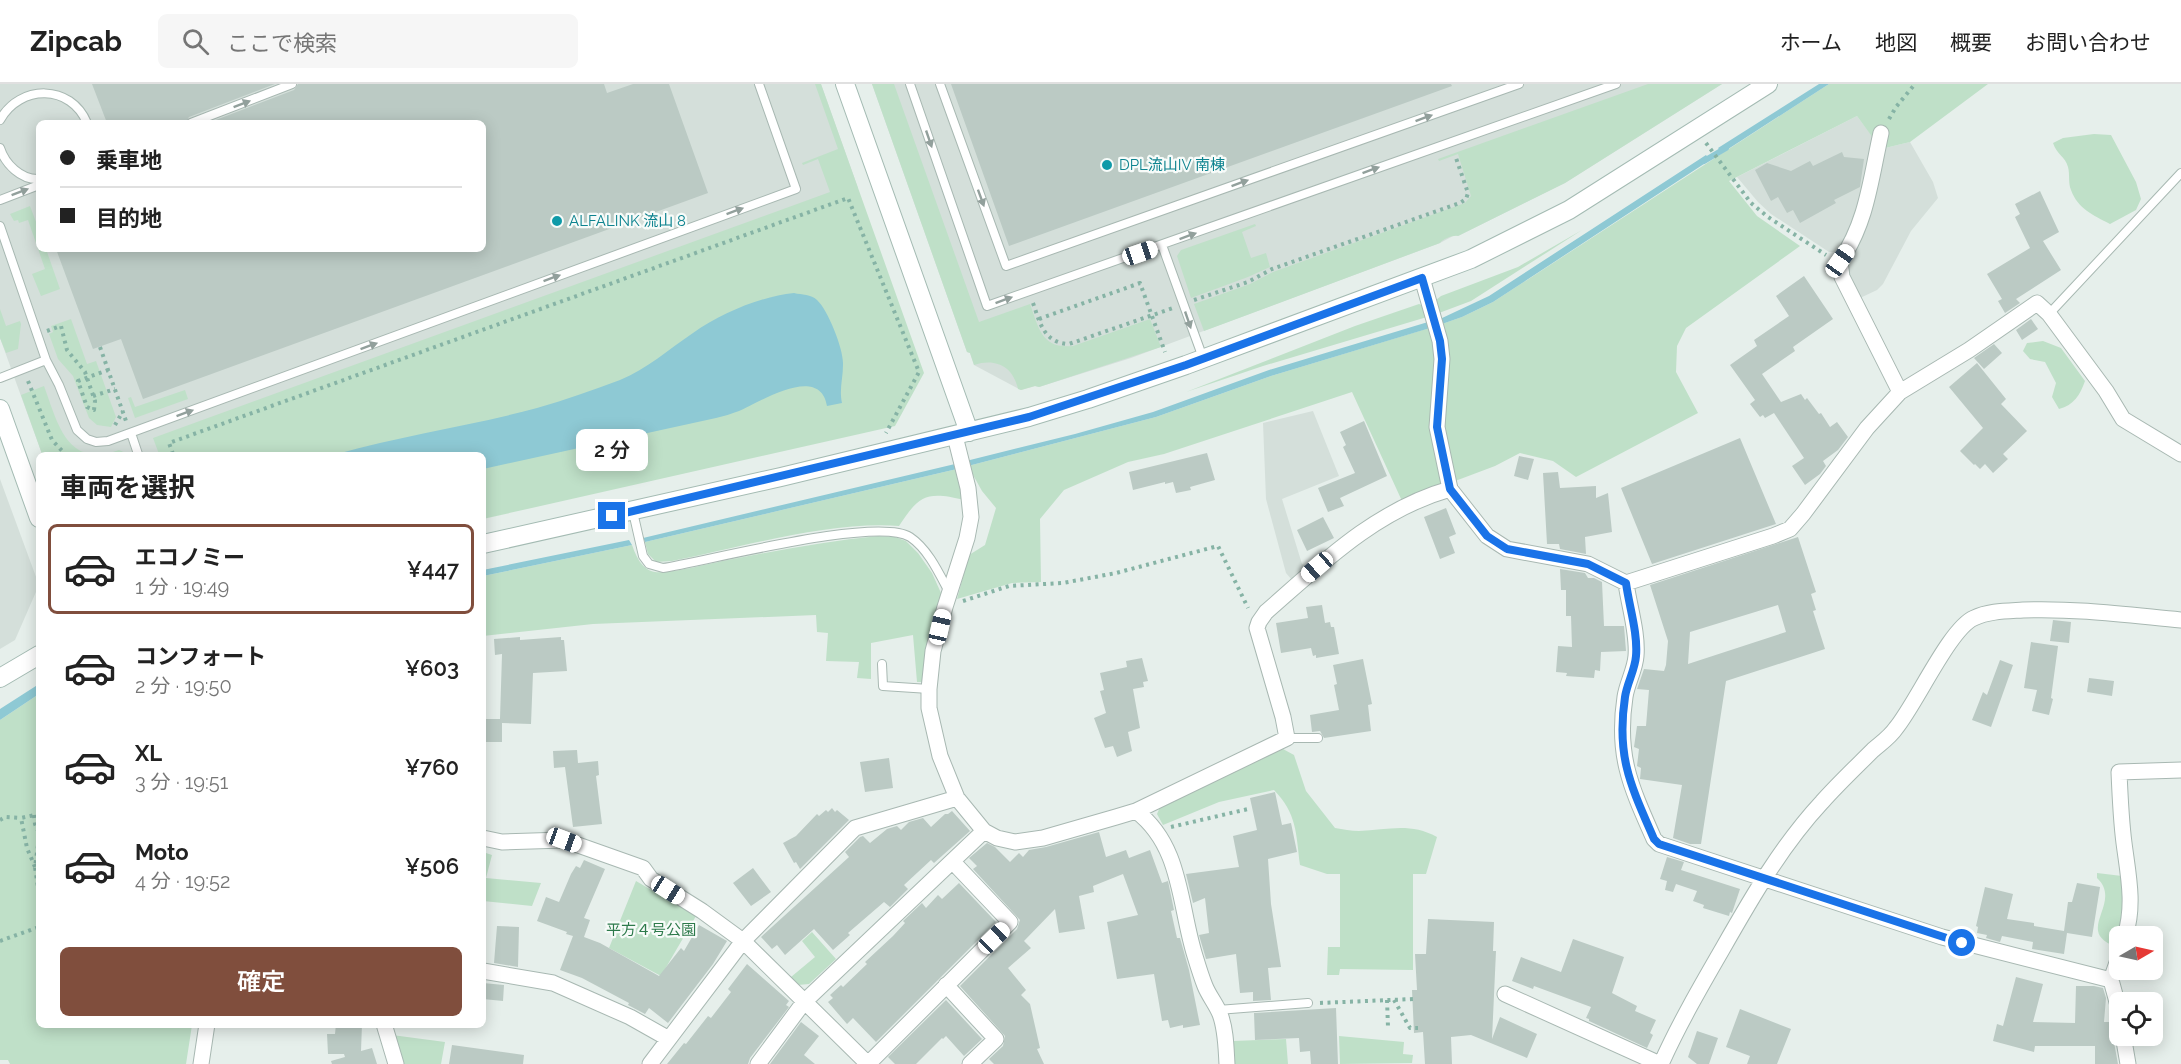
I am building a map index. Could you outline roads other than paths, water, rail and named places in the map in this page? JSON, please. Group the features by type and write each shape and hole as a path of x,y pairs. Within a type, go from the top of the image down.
{"street":[{"path":"845,84 962,434 962,465 968,488 971,517 933,651 929,708 940,756 957,798 984,831 997,838 1015,842 1025,841 1070,832 1136,812 1287,738 1257,628 1259,622 1266,612 1345,543 1377,520 1416,501 1450,489"},
{"path":"486,543 633,511 1029,417 1088,399 1203,358 1471,259 1569,210 1768,84"},
{"path":"1881,133 1860,226 1840,261 1842,277 1900,392"},
{"path":"1422,278 1435,320 1442,359 1437,427 1450,489 1487,536 1507,549 1588,564 1626,583 1790,529 1867,428 1900,392 1970,350 2037,303 2049,314 2106,391 2123,419 2181,454"},
{"path":"0,409 36,510"},
{"path":"1626,583 1636,637 1636,658 1622,719 1625,765 1635,798 1654,839 1659,844 1942,937 2109,979"},
{"path":"1505,994 1660,1064 1682,1019 1765,879 1794,836 1822,802 1895,730 1912,707 1930,674 1959,630 1970,620 1980,615 1999,612 2080,610 2181,620"},
{"path":"0,678 36,657"},
{"path":"2128,926 2131,891 2124,842 2119,772 2181,770"},
{"path":"650,1064 743,941 855,828 957,798"},
{"path":"1136,812 1156,831 1176,869 1191,942 1204,985 1218,1010 1225,1037 1227,1064"},
{"path":"759,1064 804,1002 984,831"},
{"path":"486,839 502,842 564,840 643,868 651,879 702,911 743,941 868,1064 1011,922 953,862"},
{"path":"486,972 553,983 630,1017 669,1039"},
{"path":"2111,980 2114,992"},
{"path":"946,985 996,1038 970,1064"},
{"path":"201,1064 206,1028"},
{"path":"385,1028 396,1064"},
{"path":"2125,1046 2128,1064"}],"lane":[{"path":"199,120 292,84"},
{"path":"0,226 46,360 78,430 87,439 96,442 108,441 796,189 759,84"},
{"path":"910,84 987,306 1616,84"},
{"path":"940,84 1006,266 1519,84"},
{"path":"0,120 5,108 16,97 29,90 44,88 59,91 72,98 82,110 86,120"},
{"path":"0,148 9,165 21,174 36,179"},
{"path":"2049,314 2181,173"},
{"path":"0,200 36,186"},
{"path":"1162,245 1203,358"},
{"path":"0,378 46,360"},
{"path":"130,433 137,452"},
{"path":"633,511 643,556 649,564 663,568 864,531 889,531 908,536 923,549 947,600"},
{"path":"882,664 883,686 929,688"},
{"path":"1287,738 1318,738"},
{"path":"1218,1010 1308,1003"}],"water":[{"path":"1819,84 1829,84 1722,153 1718,148"},
{"path":"1706,155 1710,160 1493,302 1442,324 1440,319 1489,296"},
{"path":"794,293 809,296 815,298 821,305 838,340 843,358 842,403 827,406 822,394 813,387 802,386 774,394 739,411 719,417 486,468 486,452 345,452 547,405 620,380 728,313 754,302"},
{"path":"1428,322 1430,328 1271,376 1156,417 968,466 966,461 1153,412 1269,370"},
{"path":"955,464 957,469 645,542 643,538"},
{"path":"629,540 632,545 486,575 486,569"},
{"path":"36,686 36,696 0,720 0,709"}],"waterway":[{"path":"1704,161 1726,148"}],"place":[{"name":"DPL流山IV 南棟","path":"1107,165"},
{"name":"ALFALINK 流山 8","path":"557,221"}],"park label":[{"name":"平方４号公園","path":"651,930"}]}
